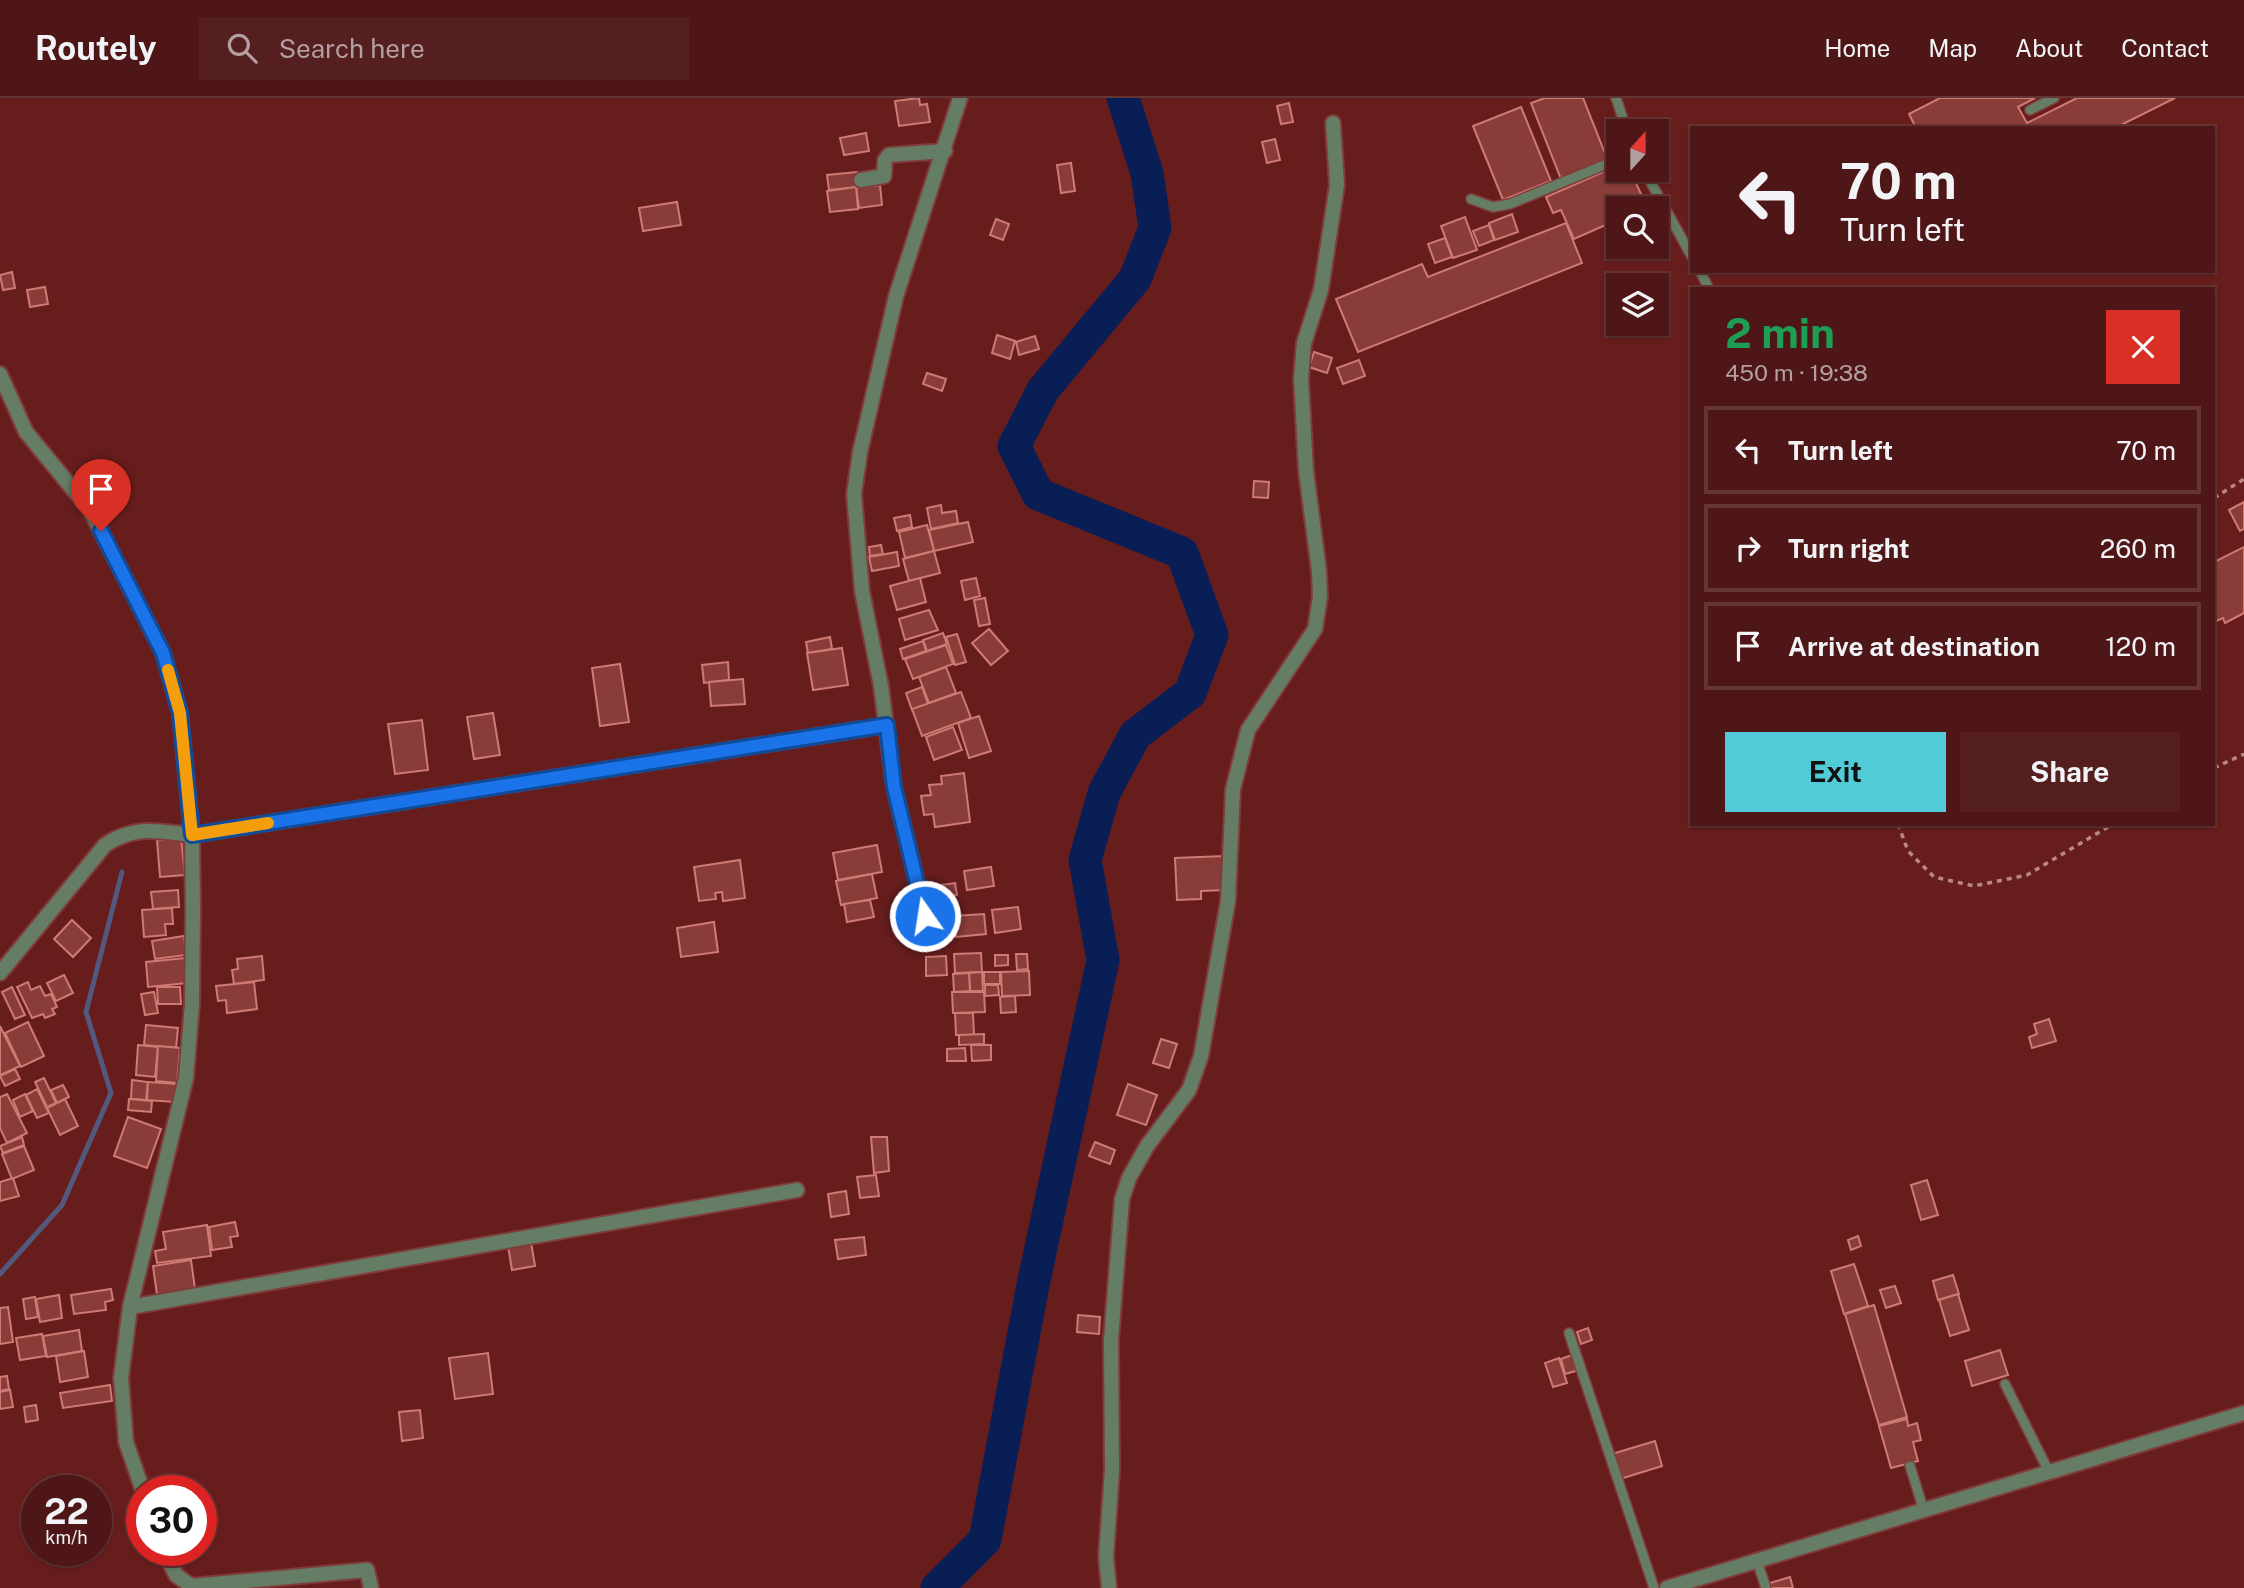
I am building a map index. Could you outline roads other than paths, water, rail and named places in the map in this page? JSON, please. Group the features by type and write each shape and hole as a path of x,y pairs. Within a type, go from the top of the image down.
{"street":[{"path":"925,916 894,787 887,725 862,591 855,494 859,452 896,296 960,98"},
{"path":"1109,1588 1106,1558 1112,1470 1111,1340 1122,1199 1129,1178 1147,1146 1189,1090 1201,1056 1228,901 1233,789 1248,730 1315,629 1317,618 1319,571 1306,471 1301,377 1304,343 1321,290 1337,185 1334,123"},
{"path":"861,180 884,176 885,160 889,155 945,151"},
{"path":"0,374 26,432 90,510 163,653 180,713 192,835 192,1004 186,1078 130,1307 121,1378 122,1419 126,1442 137,1475"},
{"path":"0,973 105,845 122,833 143,830 192,835 887,725"},
{"path":"130,1307 797,1190"},
{"path":"1667,1588 2244,1413"},
{"path":"172,1566 176,1575 191,1586 367,1570 371,1588"}],"lane":[{"path":"1616,98 1623,119"},
{"path":"2030,110 2054,98"},
{"path":"1471,199 1493,207 1510,204 1606,164"},
{"path":"1651,182 1690,253"},
{"path":"1569,1333 1654,1588"},
{"path":"2005,1384 2050,1474"},
{"path":"1910,1466 1924,1511"},
{"path":"1758,1561 1766,1588"}],"waterway":[{"path":"937,1588 985,1540 1033,1285 1103,960 1085,860 1104,793 1135,735 1190,693 1212,635 1182,553 1038,494 1014,446 1043,390 1135,279 1155,228 1147,173 1123,98"},
{"path":"0,1274 62,1205 111,1093 86,1012 122,872"}]}
